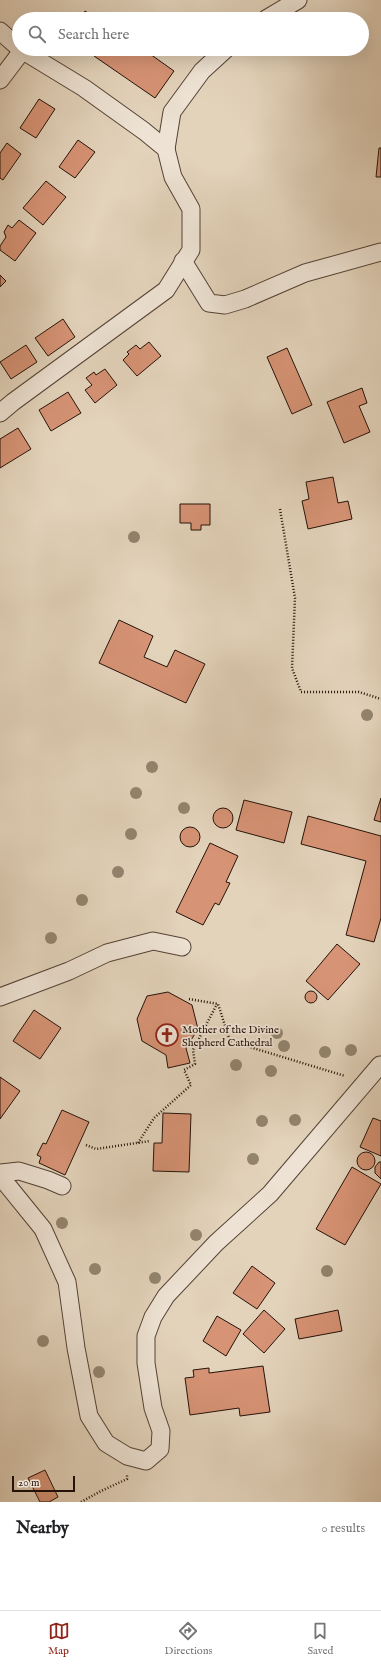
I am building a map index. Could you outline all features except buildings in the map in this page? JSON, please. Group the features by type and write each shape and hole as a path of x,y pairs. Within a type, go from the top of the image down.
{"street":[{"path":"278,12 298,0"},
{"path":"0,31 12,42"},
{"path":"0,80 15,56"},
{"path":"31,56 84,88 144,130 166,149"},
{"path":"0,413 166,290 191,250 191,208 173,177 166,149 172,112 202,71 218,56"},
{"path":"183,261 209,303 225,305 245,299 305,273 381,252"},
{"path":"0,996 69,970 107,953 153,941 182,947"},
{"path":"0,1176 43,1229 66,1282 76,1348 89,1416 106,1443 127,1456 146,1461 160,1449 161,1431 153,1408 148,1385 146,1336 153,1318 166,1296 216,1243 270,1194 380,1065"},
{"path":"0,1173 19,1171 62,1186"}],"path":[{"path":"280,509 295,598 292,668 301,692 359,692 381,699"},
{"path":"189,999 218,1004"},
{"path":"218,1004 230,1041 343,1075 362,1086"},
{"path":"138,1143 154,1118 191,1085 184,1070 195,1064 193,1050 218,1004"},
{"path":"86,1145 96,1149 150,1140"},
{"path":"81,1502 127,1479 127,1456"}],"place":[{"name":"Mother of the Divine Shepherd Cathedral","path":"167,1035"}]}
